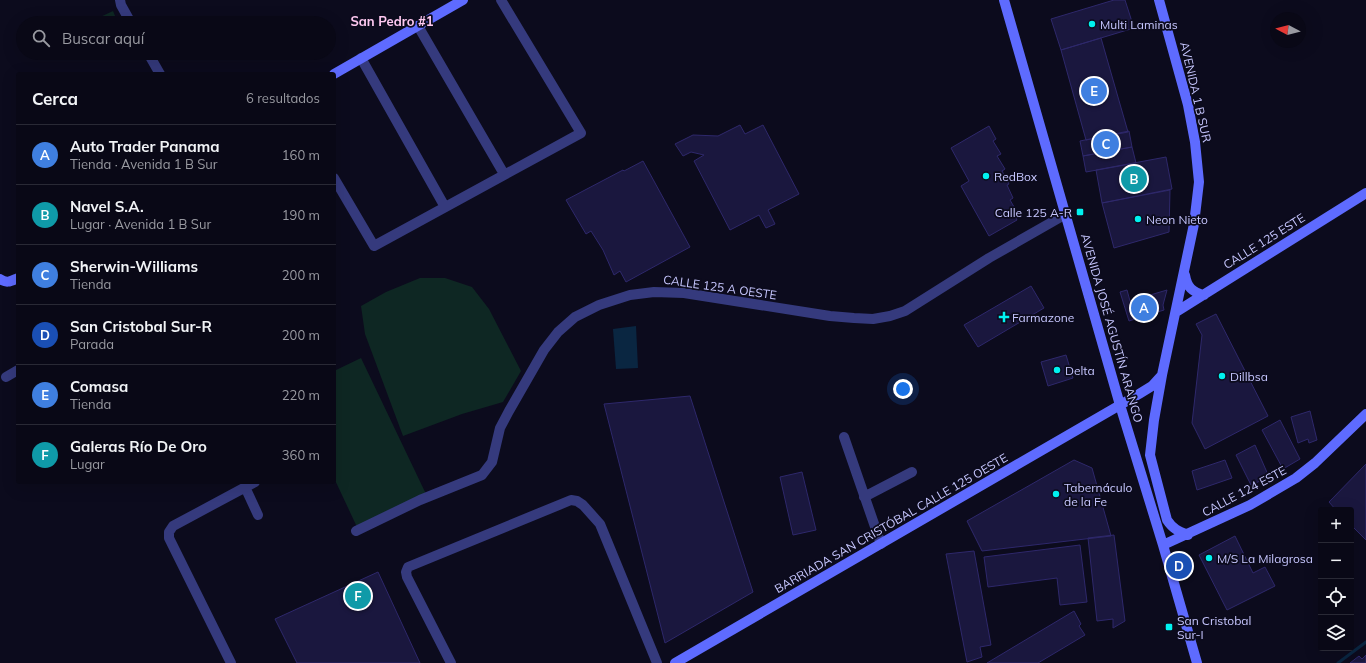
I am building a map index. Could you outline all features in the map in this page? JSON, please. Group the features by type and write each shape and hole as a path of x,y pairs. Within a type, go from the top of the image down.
{"main road":[{"path":"336,73 463,0"},
{"name":"AVENIDA JOSÉ AGUSTÍN ARANGO","path":"1004,0 1120,405 1163,545 1196,663"},
{"name":"AVENIDA 1 B SUR","path":"1159,0 1188,105 1195,142 1199,182 1194,224 1162,375 1154,420 1150,455 1167,520 1172,527 1188,535"},
{"name":"CALLE 125 ESTE","path":"1176,312 1366,193"},
{"path":"1184,273 1190,288 1196,293 1204,295"},
{"path":"0,280 10,282 16,279"},
{"path":"1120,405 1152,386 1162,375"},
{"name":"BARRIADA SAN CRISTÓBAL CALLE 125 OESTE","path":"675,663 1120,405"},
{"name":"CALLE 124 ESTE","path":"1163,545 1188,535 1250,505 1296,478 1315,463 1366,414"}],"street":[{"path":"120,0 128,16"},
{"path":"336,181 374,246 581,133 501,0"},
{"path":"418,26 504,174"},
{"path":"361,58 445,207"},
{"path":"152,60 159,72"},
{"name":"CALLE 125 A OESTE","path":"356,531 420,500 482,475 492,462 500,428 544,350 558,332 575,317 599,305 630,295 654,292 684,293 830,316 873,319 890,316 905,311 989,258 1066,214"},
{"path":"6,377 16,371"},
{"path":"844,437 880,544"},
{"path":"864,497 912,472"},
{"path":"231,663 169,538 169,532 173,526 251,484"},
{"path":"245,487 258,515"},
{"path":"451,663 407,577 406,572 408,567 571,500 583,505 600,524 657,663"}],"green space":[{"path":"113,11 115,16 102,16"},
{"path":"420,278 445,278 472,287 489,309 521,371 503,402 462,414 403,436 365,334 361,306 386,292"},
{"path":"361,358 426,494 357,527 336,482 336,370"}],"water":[{"path":"636,326 638,368 616,369 613,329"}],"building":[{"name":"Multi Laminas","path":"1114,0 1125,0 1134,28 1061,50 1051,19"},
{"path":"1101,38 1128,132 1086,140 1061,50"},
{"path":"740,125 745,134 763,125 799,194 768,210 775,224 766,228 759,215 730,230 694,161 704,155 691,152 683,156 675,144 693,135 718,136"},
{"name":"RedBox","path":"989,126 996,139 993,141 1001,154 997,156 1005,169 1002,171 1009,184 1007,185 1013,198 1010,200 1017,212 1014,214 1017,220 989,236 961,186 969,181 951,148"},
{"path":"1129,131 1132,147 1083,156 1080,141"},
{"path":"1132,147 1136,163 1086,172 1083,156"},
{"path":"1166,157 1172,189 1102,203 1096,170"},
{"path":"643,161 690,247 626,282 620,271 614,275 603,250 591,231 586,234 566,200"},
{"name":"Neon Nieto","path":"1170,190 1169,232 1114,248 1102,203"},
{"name":"Farmazone","path":"1031,286 1044,308 978,347 964,325"},
{"path":"1127,290 1130,301 1167,290 1163,305 1164,310 1129,321 1120,292"},
{"name":"Dillbsa","path":"1216,314 1268,416 1205,449 1192,423 1202,335 1196,324"},
{"name":"Delta","path":"1066,355 1073,378 1048,386 1041,362"},
{"path":"690,396 753,592 665,643 604,404"},
{"path":"1310,411 1317,440 1309,443 1308,439 1298,443 1291,417"},
{"path":"1280,420 1300,459 1283,469 1262,430"},
{"path":"1255,445 1269,477 1251,485 1236,455"},
{"name":"Tabernáculo de la Fe","path":"1074,460 1092,468 1111,536 982,551 967,521"},
{"path":"1225,460 1232,478 1197,490 1192,471"},
{"path":"1366,464 1366,540 1354,528 1354,507 1333,507 1329,502"},
{"path":"802,472 816,530 793,535 780,477"},
{"path":"1114,535 1125,621 1113,628 1113,619 1097,621 1088,538"},
{"path":"1235,536 1253,573 1265,567 1275,586 1227,610 1199,555"},
{"path":"1080,545 1087,602 1060,605 1057,578 988,587 984,557"},
{"path":"974,551 991,645 980,647 982,657 967,662 946,554"},
{"path":"378,572 420,663 297,663 275,619"},
{"path":"1074,611 1081,624 1079,626 1085,635 1038,663 987,663"},
{"path":"1366,655 1366,663 1350,663 1359,656 1362,659"}],"waterway":[{"path":"1338,663 1366,642"}],"place":[{"name":"Multi Laminas","path":"1092,24"},
{"name":"Comasa","path":"1094,91"},
{"name":"Sherwin-Williams","path":"1106,144"},
{"name":"RedBox","path":"986,176"},
{"name":"Navel S.A.","path":"1134,179"},
{"name":"Calle 125 A-R","path":"1080,212"},
{"name":"Neon Nieto","path":"1138,219"},
{"name":"Auto Trader Panama","path":"1144,308"},
{"name":"Farmazone","path":"1004,317"},
{"name":"Delta","path":"1057,370"},
{"name":"Dillbsa","path":"1222,376"},
{"name":"Tabernáculo de la Fe","path":"1056,494"},
{"name":"M/S La Milagrosa","path":"1209,558"},
{"name":"San Cristobal Sur-R","path":"1179,566"},
{"name":"Galeras Río De Oro","path":"358,596"},
{"name":"San Cristobal Sur-I","path":"1169,627"}],"district":[{"name":"San Pedro #1","path":"392,21"}]}
